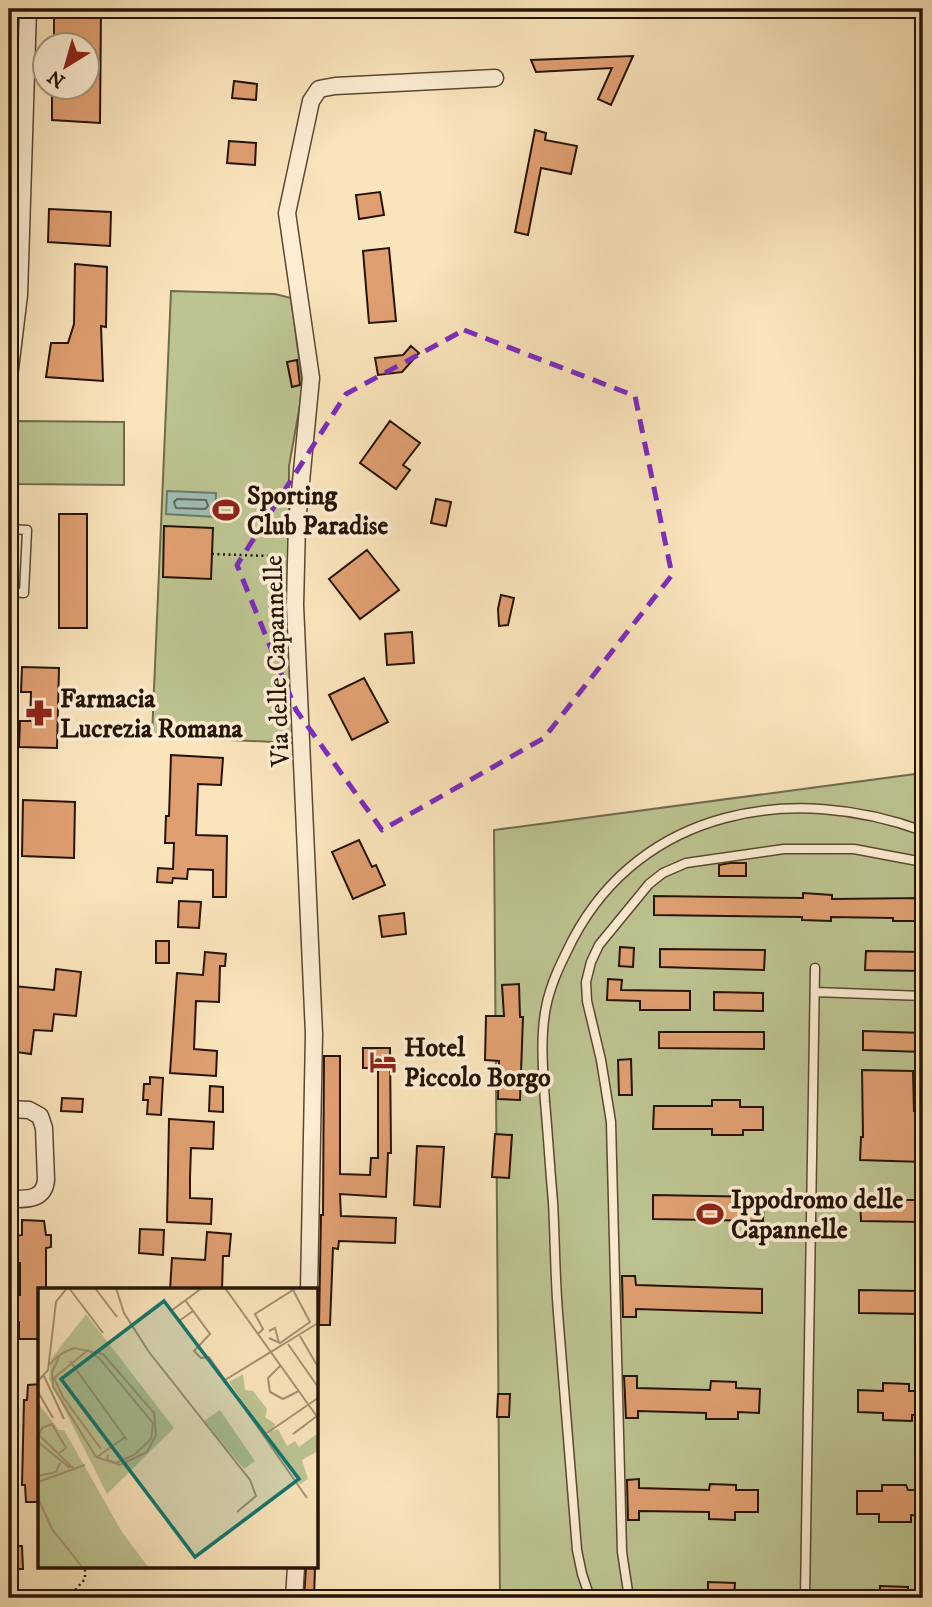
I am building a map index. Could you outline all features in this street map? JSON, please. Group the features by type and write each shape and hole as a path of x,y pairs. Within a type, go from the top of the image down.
{"street":[{"path":"9,377 19,295 28,9"},
{"name":"Via delle Capannelle","path":"309,1288 314,1034 295,596 302,461 311,378 288,225 288,205 311,101 319,89 332,86 495,78"},
{"path":"9,1109 29,1110 40,1116 44,1128 46,1180 38,1196 9,1199"},
{"path":"294,1598 296,1568"}],"lane":[{"path":"9,529 27,530 24,593 9,592"},
{"path":"590,1598 577,1550 542,1055 546,1005 559,967 586,917 619,876 652,849 692,828 741,814 792,809 862,814 923,831"},
{"path":"629,1598 622,1552 611,1122 601,1060 587,1001 586,982 590,962 608,932 643,889 663,873 686,863 784,849 828,848 867,850 923,862"},
{"path":"805,1598 815,968"},
{"path":"815,992 923,996"}],"path":[{"path":"212,554 268,556"},
{"path":"68,1598 85,1579 85,1568"}],"highlighted area":[{"path":"464,330 635,396 672,575 544,738 382,830 296,710 237,565 346,394"}],"green space":[{"name":"Sporting Club Paradise","path":"171,291 275,294 291,298 303,388 289,466 294,743 152,736"},
{"path":"18,421 124,422 124,485 18,484"},
{"name":"Ippodromo delle Capannelle","path":"923,773 923,1598 500,1598 494,830"}],"water":[{"path":"167,491 216,493 215,517 166,514"}],"building":[{"path":"54,9 101,9 101,32 54,32"},
{"path":"633,56 611,105 598,99 612,68 536,72 531,60"},
{"path":"234,81 257,84 256,100 232,98"},
{"path":"52,102 100,102 100,123 52,120"},
{"path":"535,130 546,133 545,140 577,146 571,174 541,168 528,235 515,232"},
{"path":"229,141 256,143 255,165 227,163"},
{"path":"380,192 384,215 359,219 356,195"},
{"path":"49,209 111,212 110,246 48,242"},
{"path":"389,248 396,321 369,323 363,251"},
{"path":"75,264 107,267 106,327 101,326 103,381 46,377 51,343 68,343 74,324"},
{"path":"411,346 419,353 402,372 378,375 375,358 403,355"},
{"path":"297,360 300,385 292,387 287,362"},
{"path":"390,421 420,443 403,465 410,470 396,489 360,463"},
{"path":"436,499 451,502 446,526 431,523"},
{"path":"59,514 87,514 87,628 59,628"},
{"path":"164,526 213,528 211,579 163,577"},
{"path":"367,550 399,590 360,619 329,579"},
{"path":"501,595 514,598 508,625 499,626 498,609"},
{"path":"412,632 414,663 387,665 385,634"},
{"path":"22,667 59,668 57,748 19,747 20,721 30,721 31,692 21,692"},
{"path":"364,678 388,722 352,740 329,695"},
{"path":"171,755 223,758 221,785 198,784 196,835 227,836 226,897 213,897 213,870 188,869 187,879 173,878 172,883 157,882 158,868 173,869 174,843 165,843 166,816 169,816"},
{"path":"23,800 75,802 74,858 22,856"},
{"path":"359,840 372,867 376,865 385,885 353,899 332,852"},
{"path":"746,863 746,876 719,876 719,865"},
{"path":"803,893 832,895 832,899 923,898 923,921 893,921 893,918 831,917 831,921 802,920 802,917 654,915 654,896 803,898"},
{"path":"179,901 201,902 199,928 178,927"},
{"path":"404,913 406,934 382,937 379,916"},
{"path":"156,941 169,941 169,963 156,963"},
{"path":"620,947 634,948 633,967 619,966"},
{"path":"660,949 765,950 764,970 660,967"},
{"path":"866,951 923,952 923,971 865,970"},
{"path":"205,952 226,954 225,966 220,966 219,1002 196,1001 194,1049 217,1051 216,1076 170,1073 177,973 203,975"},
{"path":"56,969 81,972 76,1016 54,1014 52,1031 34,1030 31,1054 9,1051 9,1017 14,986 54,990"},
{"path":"608,979 622,980 621,990 690,991 690,1010 640,1010 640,1001 607,1000"},
{"path":"519,984 520,1017 523,1017 520,1100 498,1099 499,1061 485,1060 486,1016 504,1016 502,985"},
{"path":"714,992 763,993 763,1011 714,1010"},
{"path":"863,1031 923,1033 923,1052 863,1050"},
{"path":"659,1032 764,1032 764,1049 659,1048"},
{"path":"363,1048 390,1048 391,1153 388,1153 386,1197 340,1194 341,1216 396,1218 395,1243 339,1241 338,1249 333,1248 330,1325 319,1325 324,1056 340,1056 340,1174 370,1175 371,1158 378,1158 378,1068 363,1068"},
{"path":"631,1059 632,1095 619,1095 618,1060"},
{"path":"862,1070 913,1071 914,1111 923,1112 923,1162 860,1160 863,1137"},
{"path":"150,1077 163,1078 161,1115 147,1114 148,1100 143,1100 144,1084 150,1084"},
{"path":"210,1086 223,1087 223,1112 209,1111"},
{"path":"62,1098 83,1099 82,1112 61,1111"},
{"path":"712,1100 740,1100 740,1107 763,1107 763,1130 743,1130 743,1135 712,1135 712,1129 653,1129 654,1106 712,1106"},
{"path":"169,1119 214,1122 213,1149 191,1148 190,1178 190,1198 212,1199 211,1224 167,1222"},
{"path":"495,1134 512,1135 509,1178 492,1177"},
{"path":"417,1146 444,1147 440,1207 414,1205"},
{"path":"653,1195 764,1197 763,1221 653,1219"},
{"path":"860,1200 923,1200 923,1222 861,1221"},
{"path":"22,1220 44,1221 46,1235 51,1235 51,1247 46,1248 46,1288 38,1288 38,1339 19,1339 19,1322 15,1322 14,1295 20,1295 20,1263 16,1263 16,1236 22,1235"},
{"path":"140,1229 164,1230 163,1255 139,1253"},
{"path":"207,1232 231,1234 229,1256 223,1256 222,1288 170,1288 172,1258 205,1260"},
{"path":"622,1276 635,1276 636,1285 762,1289 762,1313 636,1309 636,1317 623,1317"},
{"path":"859,1290 923,1291 923,1314 859,1313"},
{"path":"624,1376 637,1376 637,1388 710,1390 711,1381 736,1382 736,1388 760,1389 759,1413 738,1412 738,1419 706,1419 706,1413 638,1411 638,1418 626,1418"},
{"path":"883,1383 909,1384 909,1391 923,1391 923,1415 912,1415 912,1421 883,1420 883,1413 858,1412 858,1390 883,1391"},
{"path":"38,1384 38,1502 26,1502 25,1485 22,1485 24,1400 27,1400 28,1385"},
{"path":"498,1394 510,1394 509,1417 497,1417"},
{"path":"639,1479 639,1488 709,1490 710,1484 736,1485 736,1490 758,1490 758,1512 735,1512 735,1520 709,1519 709,1512 639,1511 639,1520 628,1520 627,1480"},
{"path":"882,1485 906,1485 908,1490 923,1490 923,1516 911,1515 911,1522 879,1522 879,1514 857,1514 857,1491 882,1491"},
{"path":"9,1546 22,1546 23,1569 9,1569"},
{"path":"306,1568 315,1568 314,1598 304,1598"},
{"path":"708,1582 735,1583 734,1598 708,1598"},
{"path":"880,1586 908,1587 908,1598 880,1598"}],"place":[{"name":"Sporting Club Paradise","path":"226,510"},
{"name":"Farmacia Lucrezia Romana","path":"39,713"},
{"name":"Hotel Piccolo Borgo","path":"383,1062"},
{"name":"Ippodromo delle Capannelle","path":"710,1214"}]}
